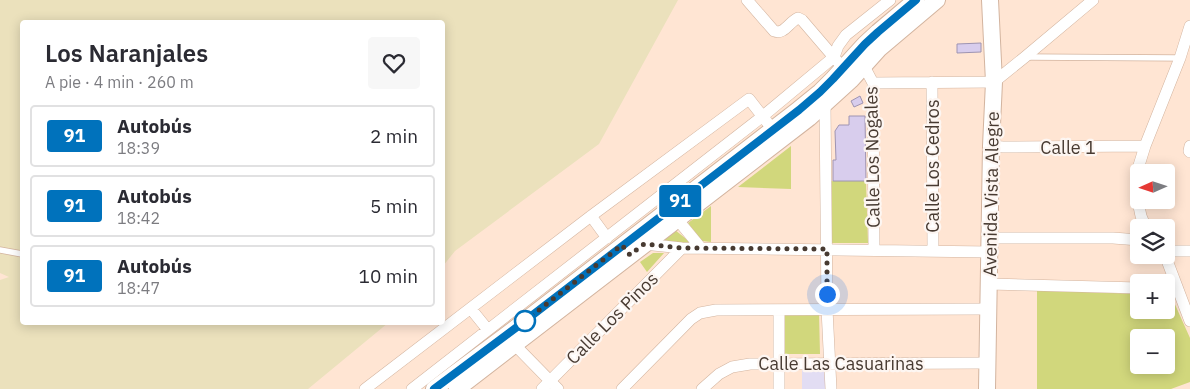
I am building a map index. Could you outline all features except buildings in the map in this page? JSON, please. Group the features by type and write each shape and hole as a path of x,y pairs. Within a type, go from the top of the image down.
{"main road":[{"path":"618,243 644,244 787,135 820,100 843,68 865,44 916,0"},
{"path":"843,68 864,66 879,49 937,0"},
{"name":"Avenida Vista Alegre","path":"987,389 991,146 994,82 990,0"},
{"path":"457,389 618,243 773,130 820,100"},
{"path":"434,389 510,340"}],"street":[{"path":"746,0 774,31 782,31 793,20 798,18 802,20 843,68"},
{"path":"843,68 838,46 846,35 890,0"},
{"path":"873,83 994,82 1093,0"},
{"path":"1142,219 1136,192 1136,174 1145,146 1180,58 1190,26"},
{"name":"Calle Los Nogales","path":"864,66 873,83 874,250"},
{"path":"412,389 488,330 618,243 763,116 803,84 843,68"},
{"name":"Calle Los Cedros","path":"932,82 933,250"},
{"path":"803,84 820,100 831,389"},
{"path":"365,389 591,216 749,99 773,130"},
{"name":"Calle 1","path":"991,146 1145,146"},
{"path":"1190,146 1190,152"},
{"path":"591,216 618,243"},
{"path":"677,219 701,248"},
{"name":"Calle Los Pinos","path":"644,244 682,248 933,250 1060,239 1130,239"},
{"name":"Calle Los Pinos","path":"550,386 682,248"},
{"path":"1175,251 1190,252"},
{"path":"989,284 1130,288"},
{"path":"1175,294 1190,321"},
{"path":"471,309 488,330"},
{"path":"622,389 690,319 700,313 716,310 988,309"},
{"path":"779,310 779,389"},
{"path":"510,340 550,386"},
{"name":"Calle Las Casuarinas","path":"702,389 719,374 732,367 750,364 988,363"}],"lane":[{"path":"1026,57 1180,58"},
{"path":"0,250 20,254"}],"shaded area":[{"path":"825,368 825,389 802,389 802,369"}],"green space":[{"path":"791,146 791,189 738,187"},
{"path":"830,181 866,181 868,243 832,243"},
{"path":"711,206 711,242 702,241 688,223"},
{"path":"675,230 690,242 686,244 663,240"},
{"path":"653,253 664,253 647,272 640,262"},
{"path":"1037,290 1130,294 1130,319 1175,319 1175,304 1190,338 1190,382 1171,389 1037,389"},
{"path":"819,312 820,354 782,354 782,313"}],"sand":[{"path":"0,0 678,0 599,144 455,251 445,264 445,20 20,20 20,325 386,325 308,389 0,389 0,280 9,277 0,273"}],"bus line":[{"name":"91","path":"434,389 799,110 833,79 865,44 916,0"}],"route":[{"path":"525,321 622,245 630,255 644,244 682,248 827,249 827,294"}]}
